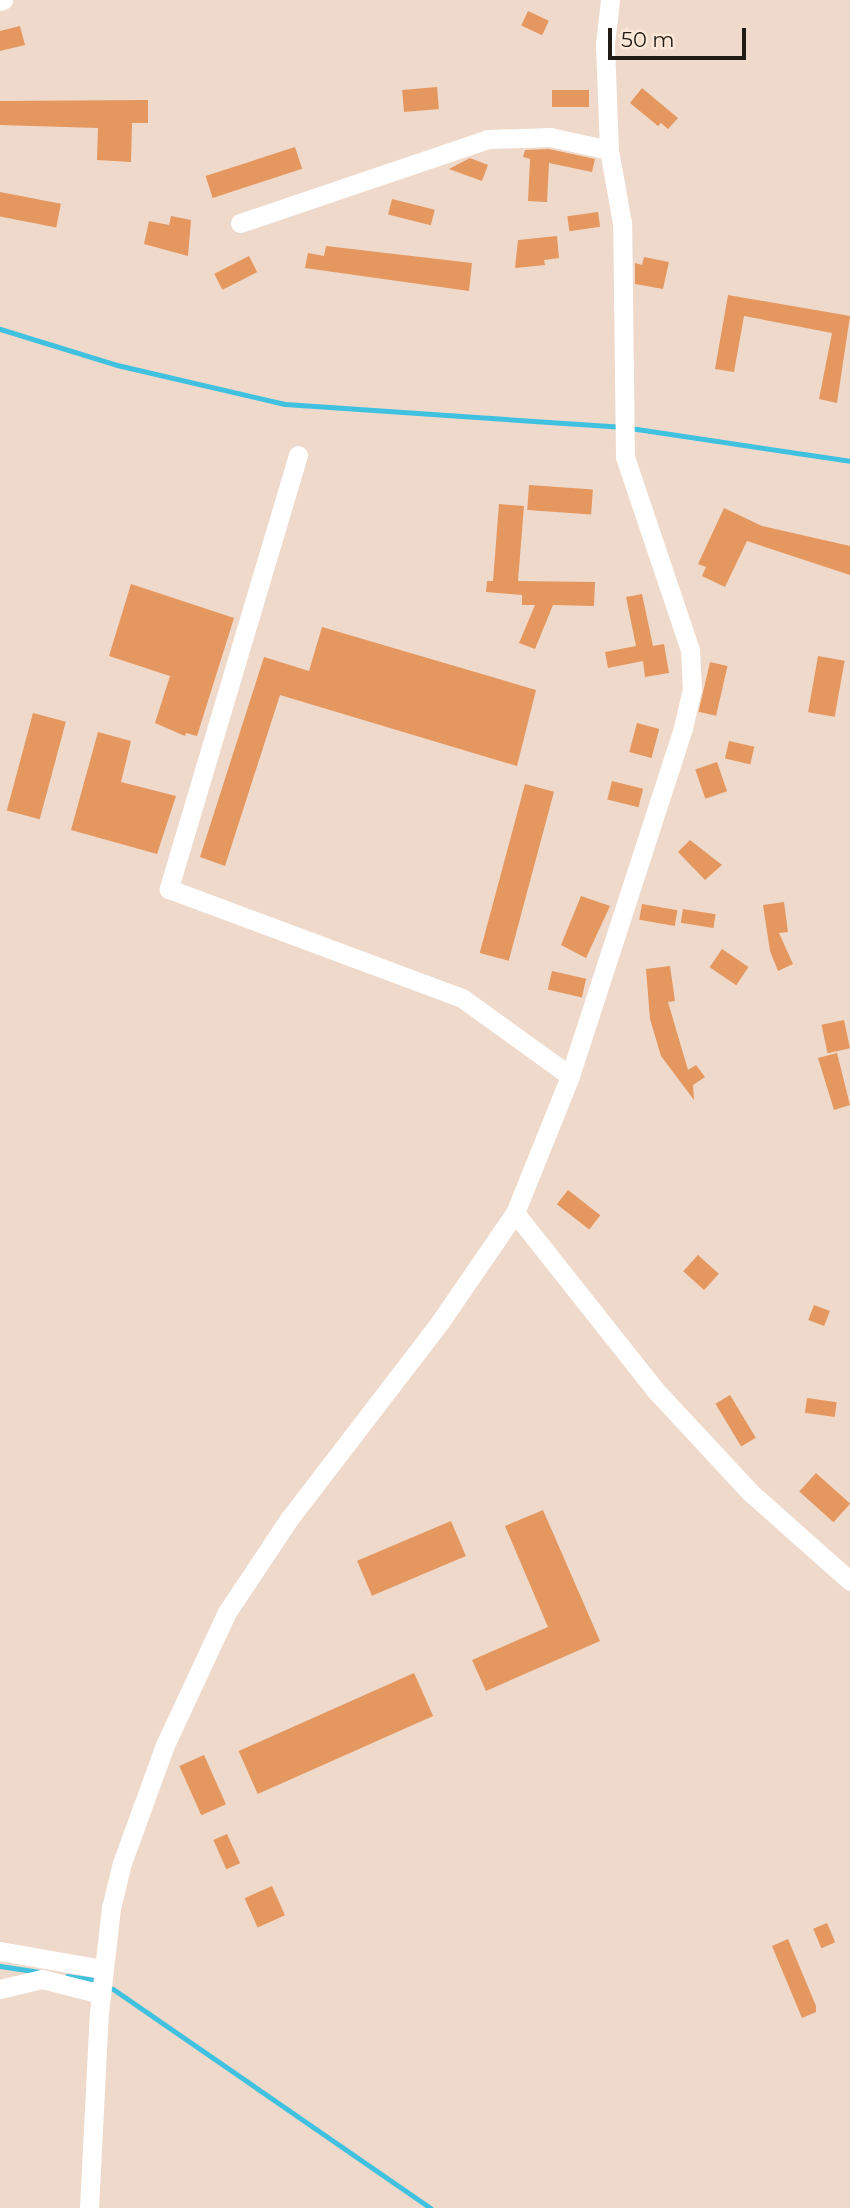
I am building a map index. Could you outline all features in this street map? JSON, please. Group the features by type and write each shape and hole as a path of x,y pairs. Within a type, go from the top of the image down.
{"street":[{"path":"89,2208 103,1969 122,1863 165,1745 227,1612 289,1519 440,1322 515,1213 570,1076 692,690 690,650 625,457 622,223 609,150 605,44 610,0"},
{"path":"240,223 488,139 550,137 609,150"},
{"path":"298,455 169,889 463,998 570,1076"},
{"path":"515,1213 657,1392 751,1493 850,1581"},
{"path":"0,1951 103,1969"},
{"path":"0,1989 42,1979 101,1994"}],"building":[{"path":"528,11 549,21 542,35 521,26"},
{"path":"20,26 25,45 0,51 0,31"},
{"path":"437,87 439,109 404,112 402,90"},
{"path":"642,88 678,118 668,129 661,123 658,126 630,103"},
{"path":"552,90 589,90 589,107 552,107"},
{"path":"148,100 148,123 132,123 131,162 97,160 98,128 0,125 0,101"},
{"path":"295,147 302,169 213,198 206,176"},
{"path":"549,149 595,159 592,172 549,163 547,202 528,201 530,159 523,157 525,150"},
{"path":"470,158 488,165 482,181 449,169"},
{"path":"0,192 61,204 56,227 0,216"},
{"path":"392,199 435,210 431,225 388,215"},
{"path":"598,212 600,227 569,231 567,216"},
{"path":"171,216 191,220 188,256 144,244 149,221 169,225"},
{"path":"557,236 559,258 544,260 545,265 515,268 518,240"},
{"path":"326,246 472,263 469,291 305,268 308,253 324,256"},
{"path":"249,256 257,272 222,290 214,274"},
{"path":"644,257 669,262 663,289 635,284 635,263 642,265"},
{"path":"728,295 850,316 837,403 819,399 832,333 744,316 734,372 715,369"},
{"path":"529,485 593,489 591,514 527,510"},
{"path":"499,504 524,506 518,581 595,582 594,606 553,605 535,649 519,643 535,605 522,605 522,595 486,592 487,581 493,581"},
{"path":"724,508 762,526 850,546 850,575 747,541 725,587 702,576 706,567 698,564"},
{"path":"131,584 234,618 197,736 186,733 185,736 155,723 170,676 109,656"},
{"path":"642,594 653,646 664,644 669,673 645,677 643,661 608,668 605,652 636,646 626,597"},
{"path":"322,627 536,690 517,766 280,695 225,866 200,857 264,657 309,671"},
{"path":"818,656 845,661 835,717 808,712"},
{"path":"710,662 728,666 716,716 699,712"},
{"path":"33,713 66,722 40,819 7,811"},
{"path":"637,723 659,729 651,758 629,752"},
{"path":"98,732 131,741 121,782 176,796 157,854 71,830"},
{"path":"729,741 754,747 750,764 725,759"},
{"path":"717,762 727,791 705,799 695,769"},
{"path":"612,781 643,789 638,807 607,799"},
{"path":"525,784 554,792 509,961 480,953"},
{"path":"690,840 722,865 705,880 678,852"},
{"path":"581,896 610,906 586,958 561,945"},
{"path":"784,902 788,932 779,933 793,964 778,971 770,951 763,905"},
{"path":"642,904 677,910 675,926 639,920"},
{"path":"683,909 716,914 713,928 681,923"},
{"path":"722,949 749,967 736,985 710,967"},
{"path":"670,966 675,1001 668,1002 688,1070 696,1065 705,1077 693,1085 694,1100 661,1056 650,1019 646,969"},
{"path":"552,971 586,979 582,997 548,990"},
{"path":"844,1020 850,1048 828,1053 822,1025"},
{"path":"837,1053 850,1105 834,1110 818,1058"},
{"path":"568,1190 600,1215 589,1229 557,1204"},
{"path":"698,1255 719,1274 704,1290 683,1271"},
{"path":"814,1305 830,1311 824,1326 808,1320"},
{"path":"730,1395 756,1438 741,1447 715,1404"},
{"path":"807,1398 837,1402 835,1417 805,1413"},
{"path":"816,1473 850,1504 833,1522 799,1492"},
{"path":"543,1510 600,1641 486,1691 472,1660 548,1627 505,1526"},
{"path":"451,1521 466,1556 372,1596 357,1561"},
{"path":"414,1673 433,1716 258,1794 239,1751"},
{"path":"204,1755 226,1804 201,1815 179,1766"},
{"path":"227,1834 240,1863 226,1869 213,1840"},
{"path":"272,1886 285,1915 258,1927 245,1898"},
{"path":"827,1923 835,1942 821,1948 813,1929"},
{"path":"788,1939 816,2006 816,2012 802,2018 772,1946"}],"waterway":[{"path":"0,329 117,365 285,404 620,427"},
{"path":"630,428 850,461"},
{"path":"0,1966 40,1972"},
{"path":"67,1976 95,1980"},
{"path":"113,1989 431,2208"}]}
